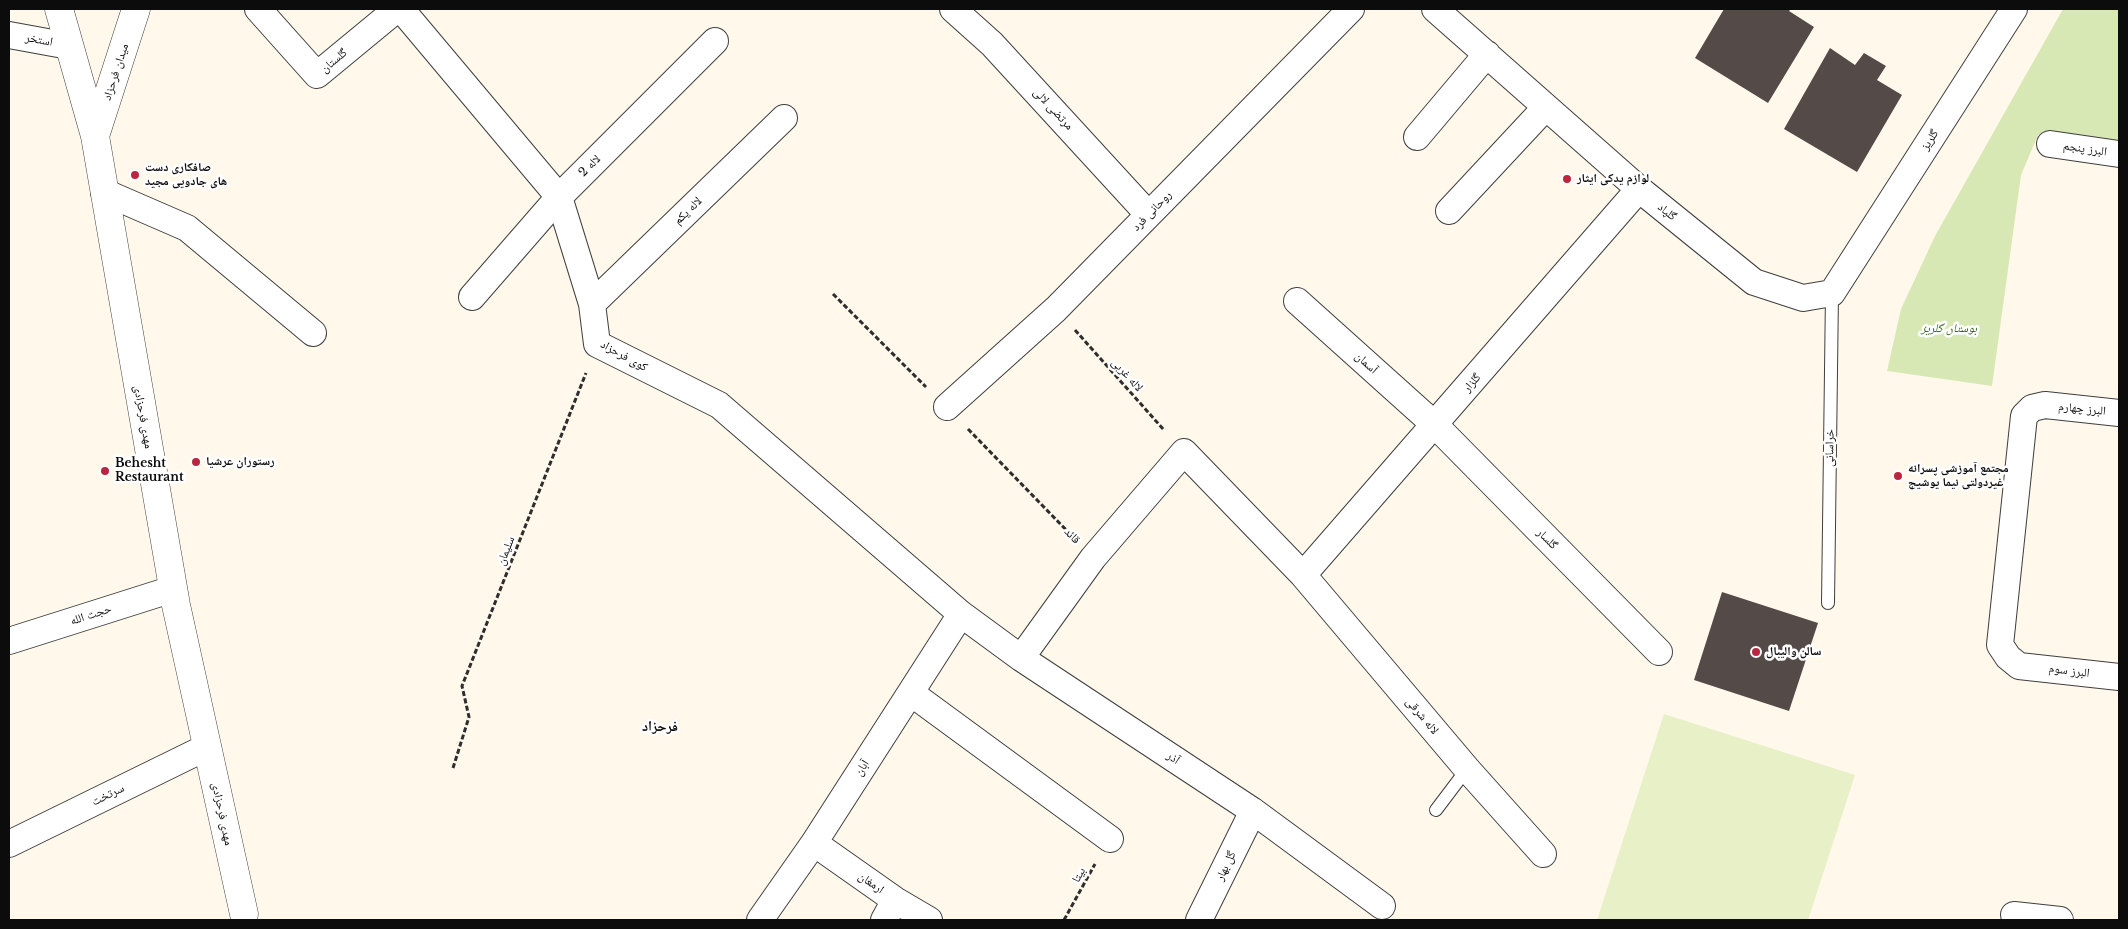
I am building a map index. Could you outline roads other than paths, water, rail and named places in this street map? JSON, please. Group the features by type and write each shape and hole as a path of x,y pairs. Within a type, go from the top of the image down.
{"street":[{"name":"مهدی فرحزادی","path":"59,9 95,136 173,589 243,918"},
{"name":"میدان فرحزاد","path":"95,136 136,9"},
{"name":"گلستان","path":"258,9 317,76 399,9"},
{"name":"کوی فرحزاد","path":"399,9 559,197 592,304 597,344 719,405 961,614"},
{"name":"مرتضی لالی","path":"953,9 992,44 1148,214"},
{"name":"روحانی فرد","path":"947,407 1056,310 1351,9"},
{"name":"گلپاد","path":"1435,9 1639,189 1754,282 1803,298 1839,283"},
{"name":"گلریز","path":"1839,283 2014,9"},
{"name":"استخر","path":"9,34 70,46"},
{"name":"لاله 2","path":"472,297 559,197 715,41"},
{"path":"1417,137 1487,54"},
{"path":"1449,210 1546,107"},
{"name":"لاله یکم","path":"592,304 784,118"},
{"name":"البرز پنجم","path":"2050,144 2119,154"},
{"name":"گلزار","path":"1303,575 1639,189"},
{"path":"104,192 187,228 313,333"},
{"name":"آسمان","path":"1297,302 1435,425"},
{"name":"البرز چهارم","path":"2019,666 2008,657 2000,645 2024,416 2032,408 2045,405 2119,413"},
{"name":"گلسار","path":"1435,425 1659,652"},
{"path":"1021,658 1093,558 1184,452 1303,575"},
{"name":"لاله شرقی","path":"1303,575 1467,769 1543,854"},
{"name":"حجت الله","path":"9,641 173,589"},
{"name":"آذر","path":"961,614 1021,658 1253,811 1382,906"},
{"name":"آبان","path":"760,920 814,843 961,614"},
{"name":"البرز سوم","path":"2019,666 2119,677"},
{"path":"910,693 1110,839"},
{"name":"سرتخت","path":"9,844 207,747"},
{"name":"گل بهار","path":"1199,920 1253,811"},
{"name":"ارمغان","path":"814,843 889,910 929,920"},
{"path":"2014,915 2060,920"}],"lane":[{"name":"خراسانی","path":"1828,603 1839,283"},
{"path":"1436,810 1467,769"}],"place":[{"name":"صافکاری دست های جادویی مجید","path":"135,175"},
{"name":"لوازم یدکی ایثار","path":"1567,179"},
{"name":"رستوران عرشیا","path":"196,462"},
{"name":"Behesht Restaurant","path":"105,471"},
{"name":"مجتمع آموزشی پسرانه غیردولتی نیما یوشیج","path":"1898,476"},
{"name":"سالن والیبال","path":"1756,652"}],"district":[{"name":"فرحزاد","path":"660,727"}],"park label":[{"name":"بوستان گلریز","path":"1949,329"}]}
